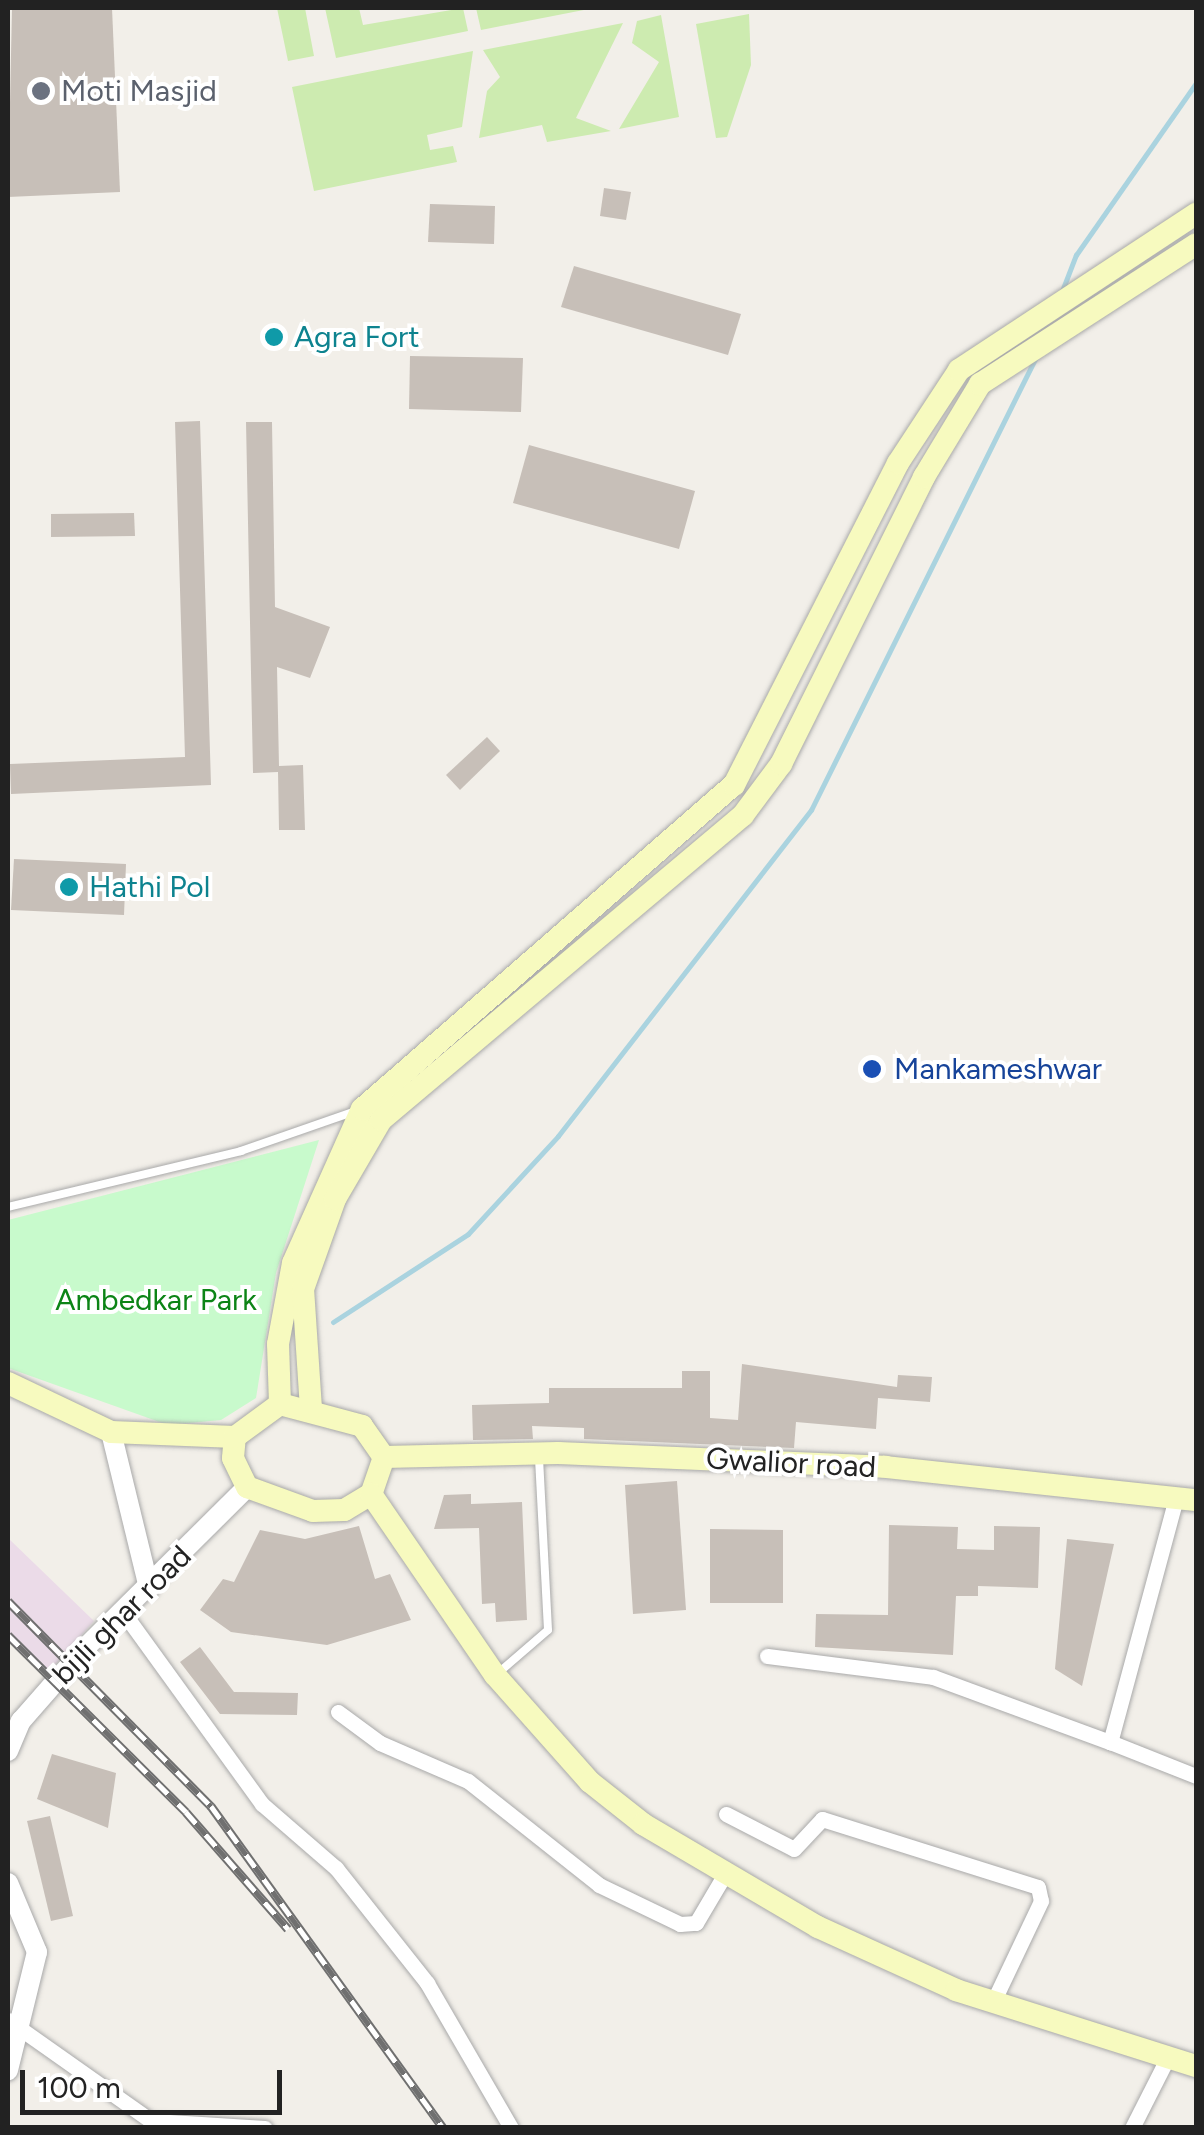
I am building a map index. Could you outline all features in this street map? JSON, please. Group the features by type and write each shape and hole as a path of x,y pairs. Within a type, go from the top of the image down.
{"main road":[{"path":"280,1404 278,1344 292,1264 362,1109 734,786 898,463 959,370 1008,349 1166,248 1196,214"},
{"path":"1166,248 1196,244"},
{"path":"310,1409 303,1289 359,1151 382,1120 752,803 781,764 963,407 1008,349"},
{"path":"898,463 924,477"},
{"path":"734,786 752,803"},
{"path":"8,1383 111,1432 235,1437 280,1404 348,1416 384,1457 372,1494 344,1510 313,1510 247,1487 233,1458 235,1437"},
{"name":"Gwalior road","path":"384,1457 539,1453 886,1467 1186,1499"},
{"path":"372,1494 495,1676 590,1782 725,1874 818,1928 992,2002 1196,2066"}],"street":[{"path":"111,1432 149,1588"},
{"name":"bijli ghar road","path":"8,1751 14,1721 247,1487"},
{"path":"1110,1742 1186,1499"},
{"path":"123,1612 262,1804 336,1868 427,1983 510,2128"},
{"path":"767,1656 933,1677 1196,1776"},
{"path":"338,1712 468,1782 599,1885 680,1924 696,1922 725,1874"},
{"path":"726,1814 794,1850 822,1820 1038,1887 1041,1901 992,2002"},
{"path":"8,1883 36,1952 15,2023 8,2070"},
{"path":"15,2023 157,2124 265,2128"},
{"path":"1132,2128 1168,2058"}],"lane":[{"path":"8,1207 223,1156 362,1109"},
{"path":"495,1676 548,1630 539,1453"}],"shaded area":[{"path":"8,1538 94,1621 46,1675 8,1641"}],"green space":[{"path":"277,8 305,8 314,56 288,61"},
{"path":"325,8 359,8 363,25 463,8 468,31 336,58"},
{"path":"476,8 594,8 481,30"},
{"path":"749,14 751,65 727,137 716,138 696,24"},
{"path":"661,15 679,117 619,129 659,62 632,43 637,21"},
{"path":"623,23 576,118 611,131 547,142 542,125 479,138 487,91 500,77 483,50"},
{"path":"473,51 462,127 427,135 430,150 453,146 457,162 314,191 292,87"},
{"name":"Ambedkar Park","path":"319,1140 276,1273 256,1398 221,1420 168,1425 8,1368 8,1220"}],"building":[{"path":"12,8 112,8 120,192 8,197"},
{"path":"604,188 631,192 626,220 600,216"},
{"path":"430,204 495,206 494,244 428,242"},
{"path":"574,266 741,314 728,355 561,307"},
{"path":"410,356 523,358 521,412 409,409"},
{"path":"200,421 211,785 11,794 10,764 185,757 175,422"},
{"path":"246,422 272,422 275,607 330,627 310,678 277,667 279,766 303,765 305,830 279,830 278,772 253,773"},
{"path":"529,445 695,491 679,549 513,503"},
{"path":"134,513 135,536 51,537 51,514"},
{"path":"487,737 500,751 460,790 446,775"},
{"name":"Hathi Pol","path":"14,859 126,864 124,915 11,910"},
{"path":"742,1364 897,1387 898,1375 932,1377 930,1402 878,1398 876,1429 796,1422 794,1448 584,1439 584,1428 532,1426 533,1439 473,1440 472,1405 549,1403 549,1388 682,1388 682,1371 710,1371 710,1418 738,1420"},
{"path":"677,1481 686,1610 633,1614 625,1485"},
{"path":"471,1494 471,1504 522,1502 527,1620 496,1622 495,1603 482,1604 479,1528 434,1529 444,1495"},
{"path":"889,1525 958,1527 957,1549 994,1550 994,1526 1040,1527 1038,1588 978,1586 978,1596 956,1596 953,1655 815,1647 816,1614 888,1615"},
{"path":"359,1526 375,1579 390,1574 411,1620 327,1645 231,1632 200,1610 223,1579 234,1582 260,1530 305,1539"},
{"path":"710,1529 783,1530 783,1603 710,1603"},
{"path":"1067,1539 1114,1544 1082,1686 1055,1669"},
{"path":"200,1647 234,1692 298,1693 297,1715 220,1714 180,1662"},
{"path":"52,1754 116,1773 108,1828 37,1799"},
{"path":"50,1816 73,1916 51,1921 27,1821"}],"waterway":[{"path":"1062,291 1076,255 1196,83"},
{"path":"333,1322 468,1234 558,1136 811,810 1036,357"}],"railway":[{"path":"8,1601 211,1806 443,2128"},
{"path":"8,1635 186,1812 288,1929"}],"place":[{"name":"Moti Masjid","path":"41,91"},
{"name":"Agra Fort","path":"274,337"},
{"name":"Hathi Pol","path":"69,887"},
{"name":"Mankameshwar","path":"872,1069"}]}
